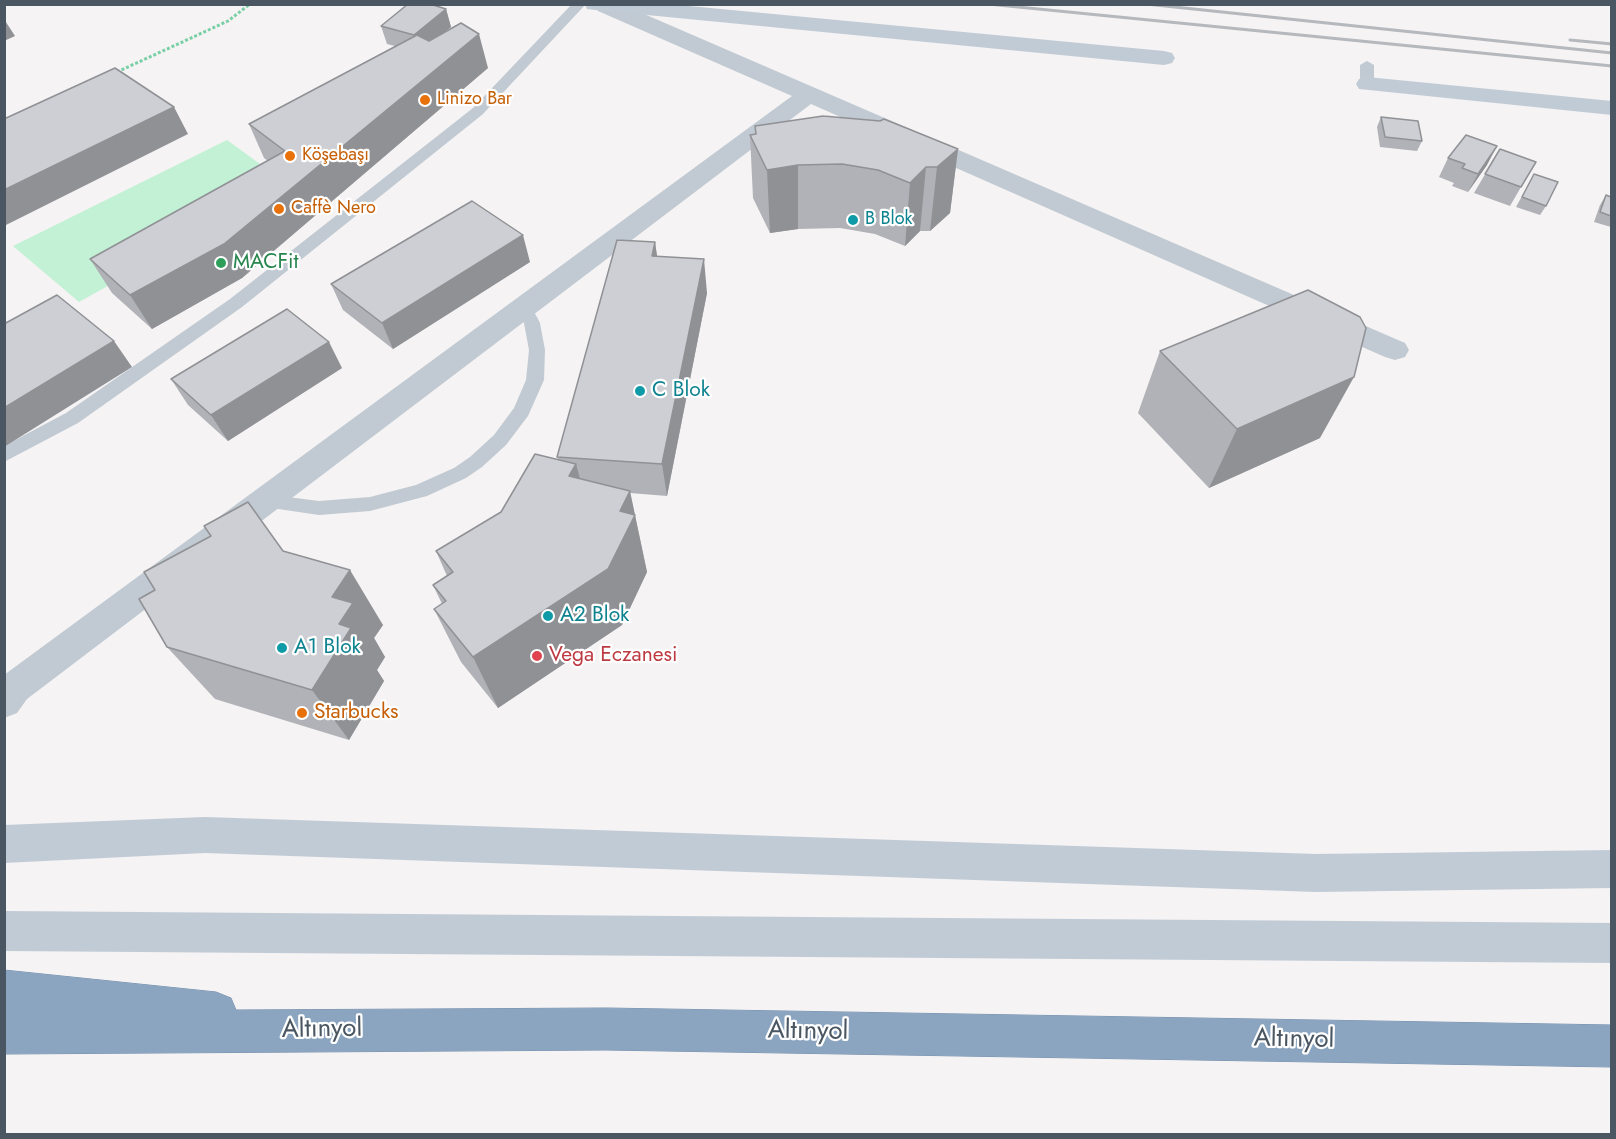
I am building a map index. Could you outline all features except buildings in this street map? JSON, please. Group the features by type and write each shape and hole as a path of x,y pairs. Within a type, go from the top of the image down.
{"highway":[{"path":"4,991 376,1029"},
{"name":"Altınyol","path":"4,1033 630,1029 1611,1046"}],"main road":[{"path":"601,5 1164,58"},
{"path":"1611,90 1367,75 1611,108"},
{"path":"4,844 205,835 1316,873 1611,869"},
{"path":"4,931 1611,943"}],"street":[{"path":"601,5 1395,350"},
{"path":"4,702 14,688 810,94"}],"lane":[{"path":"4,455 72,418 236,303 478,111 580,4"},
{"path":"265,501 320,508 370,504 420,491 460,473 476,462 501,440 522,411 535,380 537,350 532,323 524,308"}],"path":[{"path":"111,75 228,21 250,4"}],"green space":[{"path":"227,140 289,185 79,302 13,246"}],"railway":[{"path":"988,4 1612,66"},
{"path":"1146,4 1612,53"},
{"path":"1570,40 1612,44"}],"place":[{"name":"Linizo Bar","path":"425,100"},
{"name":"Köşebaşı","path":"290,156"},
{"name":"Caffè Nero","path":"279,209"},
{"name":"B Blok","path":"853,220"},
{"name":"MACFit","path":"221,263"},
{"name":"C Blok","path":"640,391"},
{"name":"A2 Blok","path":"548,616"},
{"name":"A1 Blok","path":"282,648"},
{"name":"Vega Eczanesi","path":"537,656"},
{"name":"Starbucks","path":"302,713"}]}
